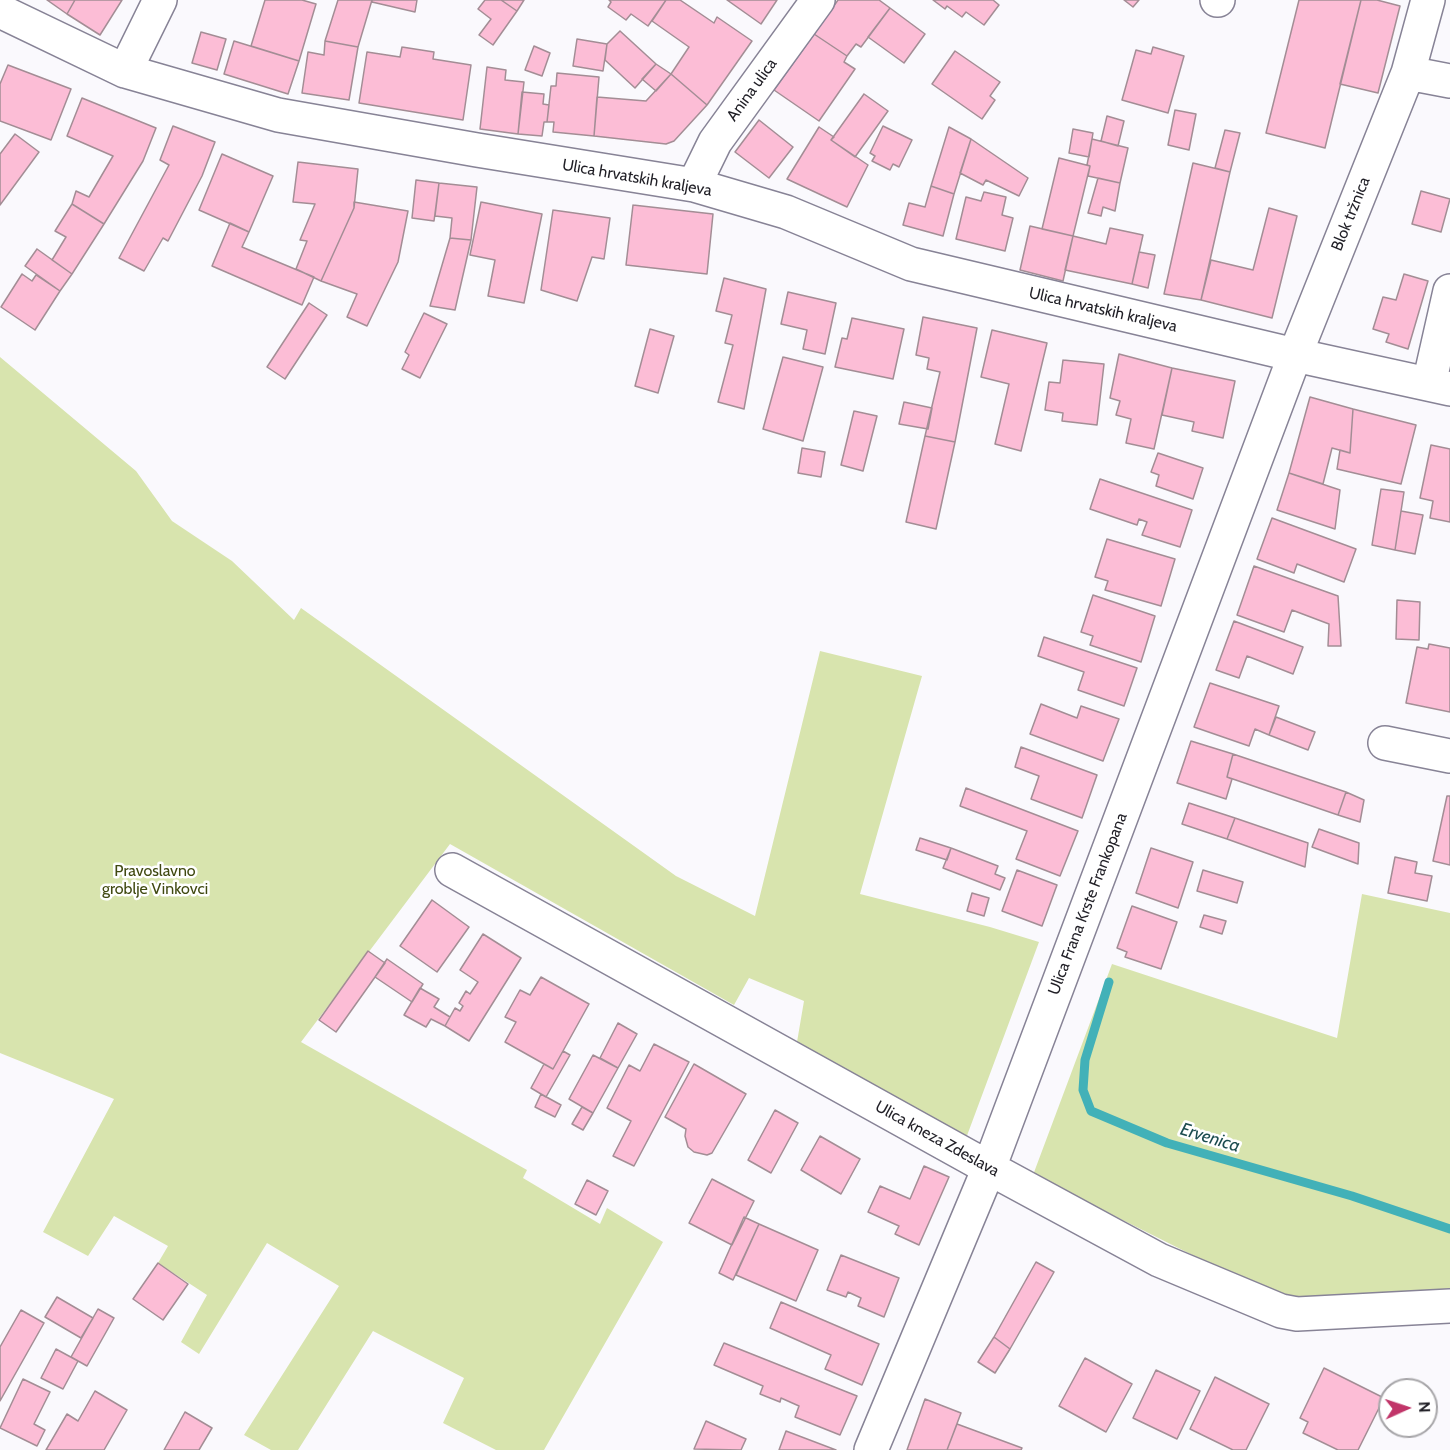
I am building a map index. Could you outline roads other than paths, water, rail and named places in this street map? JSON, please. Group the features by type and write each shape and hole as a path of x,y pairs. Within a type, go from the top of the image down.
{"street":[{"path":"125,71 160,0"},
{"name":"Anina ulica","path":"694,185 715,142 818,0"},
{"name":"Blok tržnica","path":"1295,355 1408,73 1428,0"},
{"name":"Ulica hrvatskih kraljeva","path":"0,11 125,71 278,115 694,185 786,212 911,264 1440,387"},
{"path":"1408,73 1450,81"},
{"path":"1440,387 1450,291"},
{"name":"Ulica Frana Krste Frankopana","path":"871,1450 989,1168 1295,355"},
{"path":"1385,743 1450,756"},
{"name":"Ulica kneza Zdeslava","path":"452,870 1159,1260 1281,1311 1297,1314 1450,1306"}],"waterway":[{"name":"Ervenica","path":"1109,982 1085,1060 1083,1090 1091,1111 1167,1143 1352,1196 1450,1229"}],"park label":[{"name":"Pravoslavno groblje Vinkovci","path":"155,880"}]}
